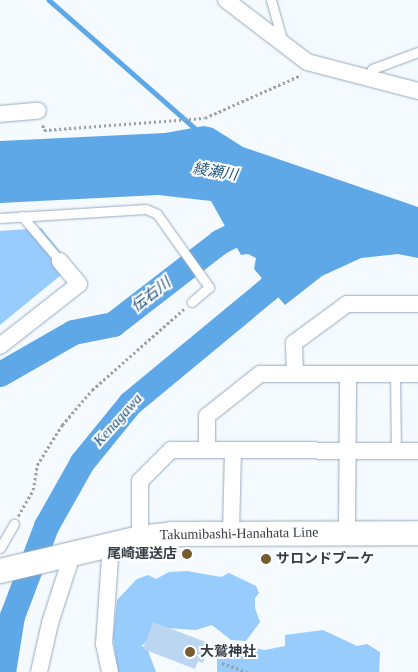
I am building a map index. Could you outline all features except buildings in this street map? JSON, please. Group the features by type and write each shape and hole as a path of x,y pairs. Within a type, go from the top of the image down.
{"main road":[{"name":"Takumibashi-Hanahata Line","path":"0,571 140,538 231,532 347,531 418,533"}],"street":[{"path":"226,0 307,62 418,91"},
{"path":"0,114 38,111"},
{"path":"0,346 79,284 60,261"},
{"path":"295,374 294,343 346,304 418,304"},
{"path":"207,449 207,416 260,374 418,374"},
{"path":"347,531 348,375"},
{"path":"140,538 140,481 171,450 418,451"},
{"path":"231,532 233,450"},
{"path":"110,672 104,644 111,545"},
{"path":"38,672 67,556"}],"lane":[{"path":"271,0 284,45"},
{"path":"370,78 372,69 418,52"},
{"path":"0,218 146,209 157,214 209,287 192,302"},
{"path":"22,216 60,261"},
{"path":"395,374 396,451"},
{"path":"0,548 14,524"}],"path":[{"path":"38,111 44,130 197,119 323,65"},
{"path":"14,524 33,490 37,465 62,425 92,390 192,302"},
{"path":"222,663 247,672"}],"shaded area":[{"path":"41,228 72,266 0,325 0,231"},
{"path":"187,571 221,577 229,573 256,586 259,593 255,598 255,608 260,622 246,641 231,640 212,625 196,630 166,628 141,646 147,648 156,672 117,672 113,636 117,600 137,579 148,575 156,579 169,572"},
{"path":"323,630 357,646 367,644 380,652 379,672 217,672 217,657 221,651 243,646 265,650 285,646 285,635"}],"water":[{"name":"綾瀬川","path":"204,126 213,128 243,147 418,207 418,258 398,254 361,258 322,276 285,305 254,269 256,258 248,254 241,255 211,201 158,195 0,203 0,141 165,133"}],"waterway":[{"path":"49,0 198,131"},
{"name":"伝右川","path":"0,374 73,332 113,324 219,242 260,221"},
{"name":"Kenagawa","path":"3,672 12,616 46,526 82,462 130,403 270,287 298,269"}],"place":[{"name":"尾崎運送店","path":"187,554"},
{"name":"サロンドブーケ","path":"266,559"},
{"name":"大鷲神社","path":"190,652"}]}
